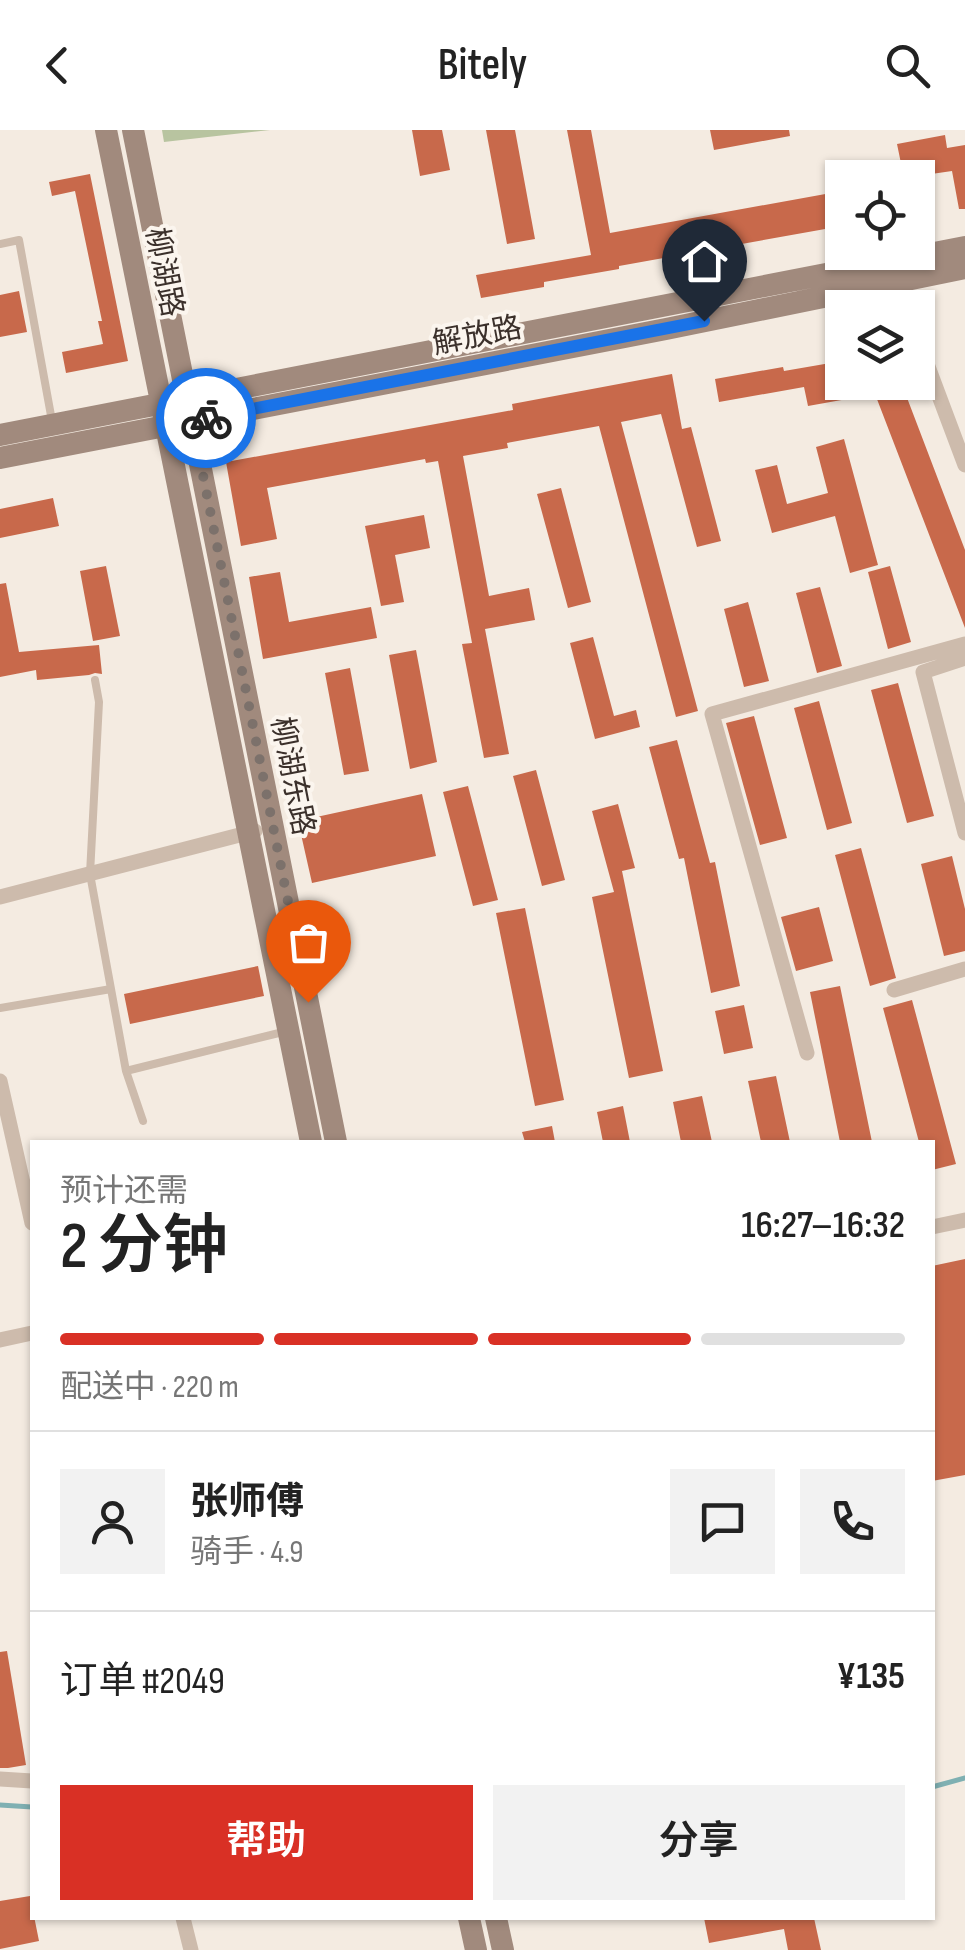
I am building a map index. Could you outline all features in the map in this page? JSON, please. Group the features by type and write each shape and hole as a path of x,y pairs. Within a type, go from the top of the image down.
{"main road":[{"name":"柳湖路","path":"106,130 164,415"},
{"name":"柳湖路","path":"133,130 189,410"},
{"name":"解放路","path":"0,458 164,415 965,248"},
{"name":"解放路","path":"189,410 965,268"},
{"name":"柳湖东路","path":"189,410 336,1140"},
{"name":"解放路","path":"0,435 53,425 164,415"},
{"name":"柳湖东路","path":"164,415 311,1140"},
{"path":"469,1920 476,1950"},
{"path":"496,1920 503,1950"}],"street":[{"path":"896,282 899,290"},
{"path":"935,386 965,466"},
{"path":"808,1054 712,714 965,644"},
{"path":"965,658 923,672 965,833"},
{"path":"0,897 273,827"},
{"path":"894,990 965,969"},
{"path":"0,1081 30,1214"},
{"path":"935,1226 965,1220"},
{"path":"0,1340 30,1333"},
{"path":"0,1780 30,1782"},
{"path":"182,1920 190,1950"}],"lane":[{"path":"0,244 19,240 53,425"},
{"path":"95,680 98,702 90,874 126,1071 142,1121"},
{"path":"0,1008 111,989"},
{"path":"126,1071 288,1031"}],"green space":[{"path":"162,130 270,130 164,142"}],"building":[{"path":"412,130 442,130 450,170 420,176"},
{"path":"486,130 515,130 535,239 507,244"},
{"path":"567,130 591,130 610,233 825,194 825,229 619,266 544,282 544,287 481,298 476,275 591,255"},
{"path":"710,130 789,130 790,136 714,150"},
{"path":"945,135 947,148 965,145 965,209 959,209 952,171 935,173 935,160 900,160 897,144"},
{"path":"90,174 128,361 66,373 62,352 103,344 98,321 102,321 75,191 52,196 49,182"},
{"path":"19,291 27,332 0,337 0,295"},
{"path":"825,364 825,400 842,400 808,406 804,387 719,402 715,379 783,367 784,371"},
{"path":"672,374 682,429 691,427 721,541 697,547 661,414 621,422 698,711 676,717 599,426 507,443 508,448 463,456 489,596 529,588 535,620 485,629 509,754 484,758 462,644 472,643 438,461 426,463 425,459 267,488 277,539 241,546 226,462 513,410 512,404"},
{"path":"877,400 908,400 965,550 965,628"},
{"path":"844,439 878,565 850,573 835,516 772,533 755,470 777,465 787,504 828,493 816,447"},
{"path":"561,488 591,602 568,608 537,494"},
{"path":"53,498 59,526 0,538 0,509"},
{"path":"424,515 430,548 395,555 404,602 381,606 365,526"},
{"path":"106,566 120,636 93,641 80,571"},
{"path":"890,566 911,642 888,649 868,572"},
{"path":"280,572 289,622 371,607 377,638 263,659 249,577"},
{"path":"6,583 19,652 99,645 102,674 37,680 36,670 0,677 0,584"},
{"path":"820,587 842,666 817,673 796,593"},
{"path":"748,602 769,681 744,687 724,609"},
{"path":"593,637 614,716 636,710 640,727 595,739 570,643"},
{"path":"416,650 437,762 410,769 389,655"},
{"path":"350,668 369,771 344,775 325,673"},
{"path":"898,683 934,816 907,823 871,690"},
{"path":"819,701 852,823 827,830 794,708"},
{"path":"754,716 787,838 760,845 726,723"},
{"path":"677,740 710,863 715,862 740,986 711,993 684,858 679,859 649,747"},
{"path":"536,770 565,880 542,886 513,776"},
{"path":"468,786 498,900 473,906 443,792"},
{"path":"422,794 436,856 312,883 298,821"},
{"path":"618,804 635,868 622,871 663,1071 629,1078 592,897 614,892 592,811"},
{"path":"861,848 896,978 870,986 835,855"},
{"path":"952,856 965,909 965,951 944,956 921,864"},
{"path":"819,907 833,961 796,971 781,917"},
{"path":"525,908 564,1100 535,1106 496,913"},
{"path":"258,966 264,996 130,1024 124,994"},
{"path":"840,986 872,1140 840,1140 810,992"},
{"path":"912,1000 956,1164 935,1169 935,1140 918,1140 883,1008"},
{"path":"744,1005 753,1048 724,1054 715,1011"},
{"path":"776,1076 790,1140 761,1140 748,1081"},
{"path":"702,1096 712,1140 681,1140 673,1102"},
{"path":"623,1106 630,1140 603,1140 597,1112"},
{"path":"552,1126 555,1140 524,1140 522,1132"},
{"path":"965,1259 965,1475 935,1480 935,1265"},
{"path":"7,1651 26,1765 0,1768 0,1652"},
{"path":"30,1896 30,1920 35,1920 39,1941 0,1949 0,1901"},
{"path":"704,1920 814,1920 821,1950 788,1950 784,1929 709,1943"}],"waterway":[{"path":"935,1786 965,1778"},
{"path":"0,1805 30,1807"}],"way so far":[{"path":"206,418 192,420 308,1002"}],"route":[{"path":"206,418 704,321"}]}
